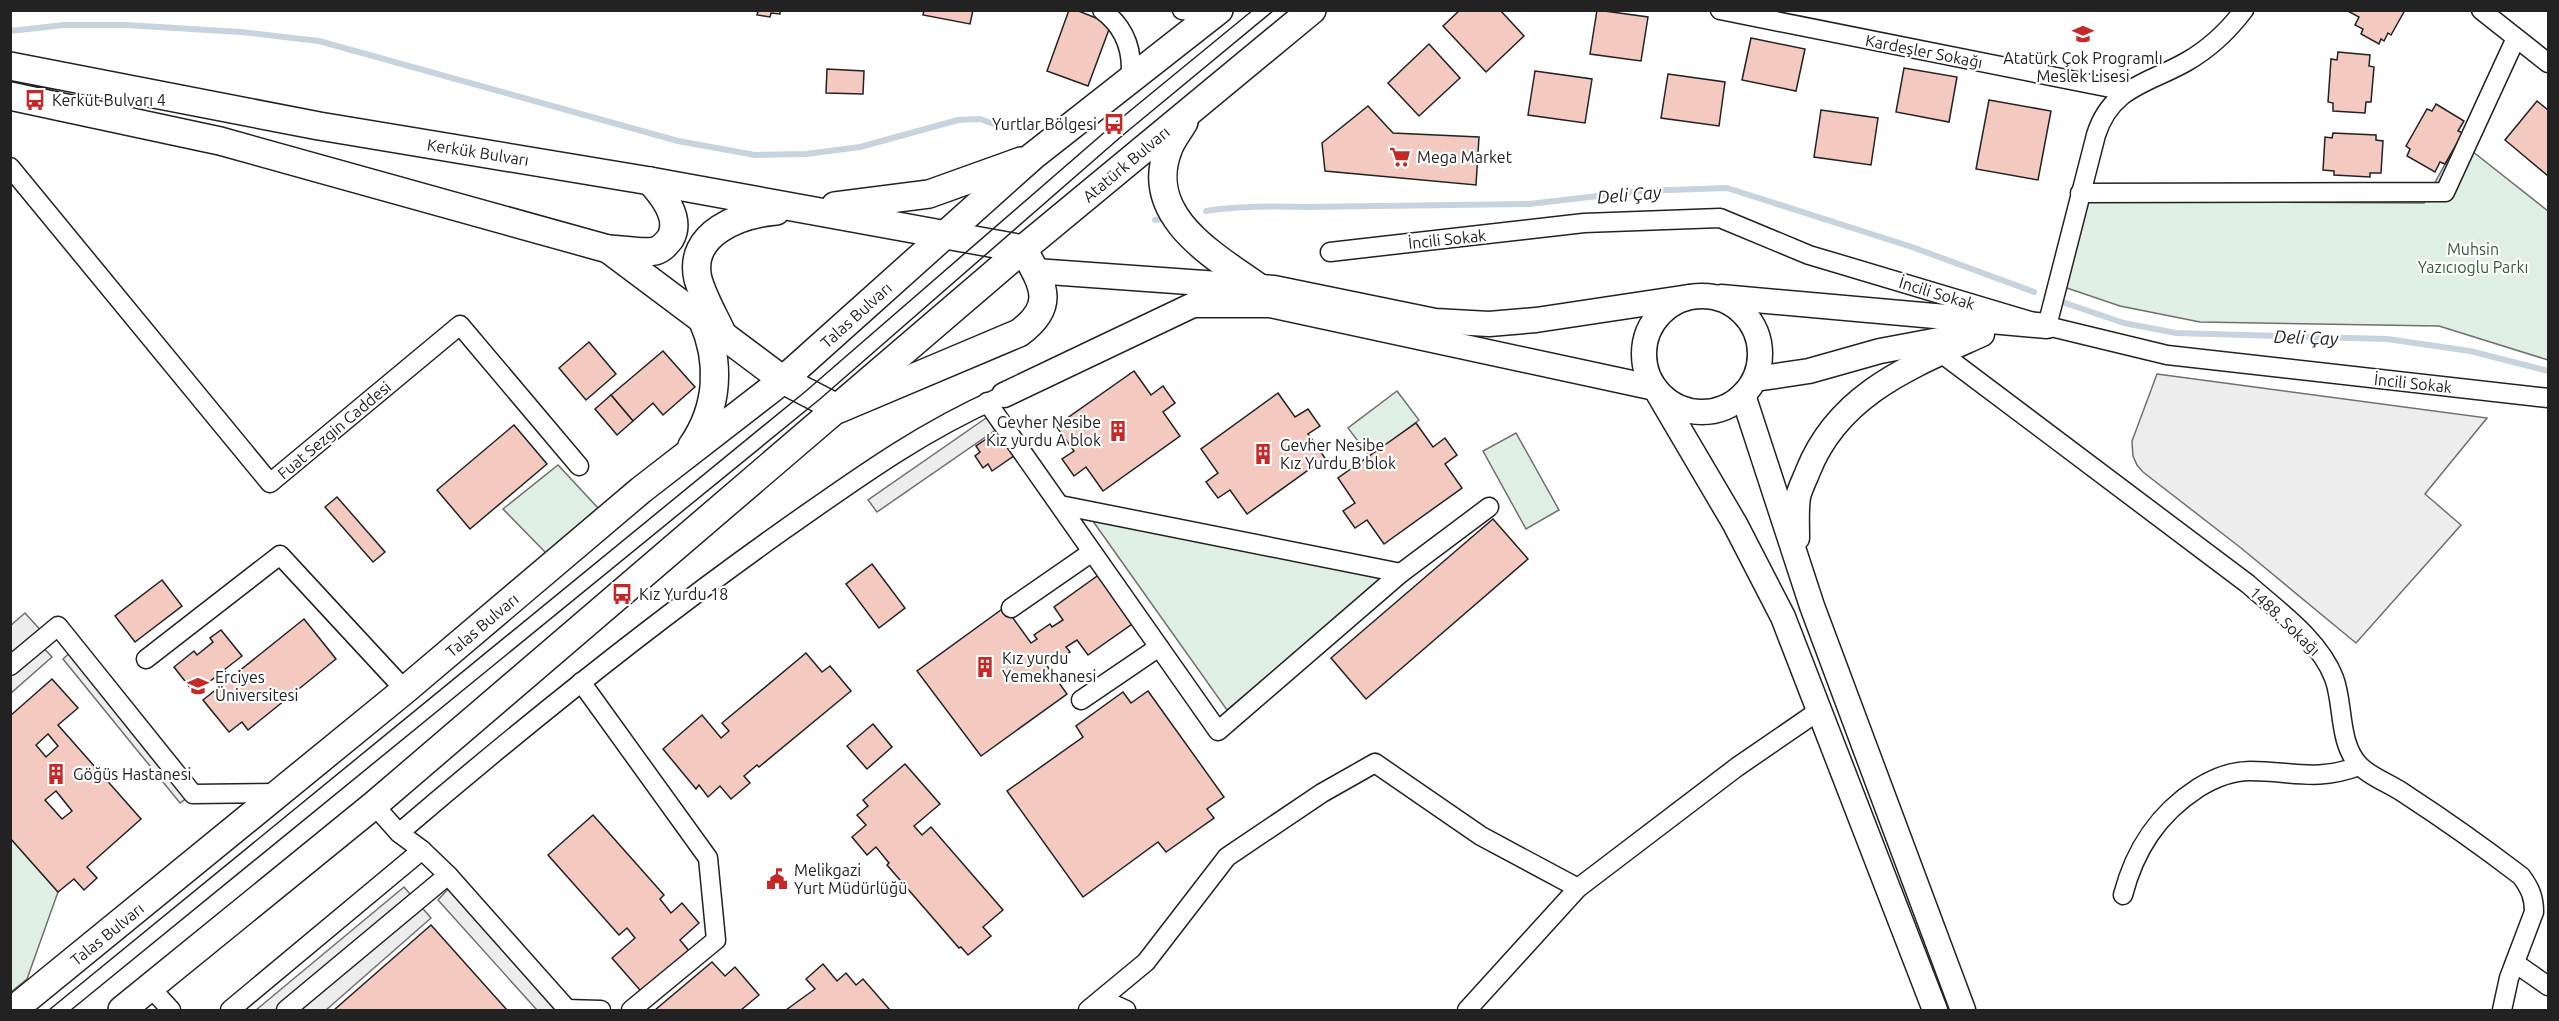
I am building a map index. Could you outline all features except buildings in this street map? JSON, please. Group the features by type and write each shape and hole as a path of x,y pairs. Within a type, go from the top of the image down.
{"main road":[{"name":"Atatürk Bulvarı","path":"839,409 942,320 1029,260 1190,111 1312,10"},
{"path":"946,234 1033,156 1217,12"},
{"name":"Kerkük Bulvarı","path":"10,66 319,126 650,181 946,234 1029,260"},
{"path":"10,96 220,141 608,249 655,251 669,241 674,227 673,217 664,198 650,181"},
{"path":"1190,111 1168,150 1161,184 1175,217 1194,241 1258,287"},
{"path":"686,455 705,424 715,387 712,326 698,279 698,259 705,243 719,229 742,217 773,211 806,210 929,194 1033,156"},
{"name":"Talas Bulvarı","path":"13,1011 281,793 641,490 783,380 946,234"},
{"path":"608,249 783,380 839,409"},
{"path":"122,1011 374,805 839,409 1019,333 1029,326 1036,318 1044,299 1042,283 1029,260"}],"street":[{"path":"1102,10 1114,21 1127,40 1131,54 1130,81"},
{"path":"1182,10 1217,12"},
{"name":"Kardeşler Sokağı","path":"1720,10 2126,91"},
{"path":"2047,326 2100,121 2115,100 2126,91 2186,62 2205,50 2234,24 2244,10"},
{"path":"2491,14 2516,38 2548,63"},
{"path":"2080,193 2445,192 2516,38"},
{"name":"Fuat Sezgin Caddesi","path":"10,167 270,483 460,325 579,466"},
{"name":"İncili Sokak","path":"1330,252 1584,223 1720,218 1809,255 2047,326 2167,355 2548,398"},
{"path":"1029,260 1274,288 1435,321 1489,324 1536,320 1698,296 2047,326"},
{"path":"1935,1011 1783,617 1735,524 1646,370 1644,350 1648,332 1658,316 1672,304 1698,296 1725,300 1740,310 1752,324 1759,341 1760,360 1749,387 1796,558 1963,1011"},
{"path":"399,832 581,682 746,557 871,467 933,429 1193,305 1270,305 1655,388 1669,402 1687,410 1707,412 1726,407 1749,387 1881,351 2047,326"},
{"path":"1796,558 1798,496 1812,462 1834,424 1865,395 1915,365 1982,334"},
{"name":"1488. Sokağı","path":"1941,353 2248,584 2300,631 2319,652 2333,676 2342,706 2345,735 2359,766"},
{"path":"995,399 1060,506 1218,731 1401,573 1489,507"},
{"path":"1060,506 1401,573"},
{"path":"1011,608 1092,552"},
{"path":"146,659 280,555 405,690"},
{"path":"10,666 58,626 193,794 281,793"},
{"path":"1081,700 1159,647"},
{"path":"581,682 708,858 716,940 631,1011"},
{"path":"1467,1011 1578,888 1737,767 1820,710"},
{"path":"1088,1011 1146,962 1227,857 1322,793 1375,763 1481,836 1578,888"},
{"path":"2123,895 2134,860 2155,825 2176,803 2208,781 2241,771 2319,776 2359,766 2440,816 2513,871 2532,892 2534,912 2505,992 2502,1011"},
{"path":"374,805 399,832 448,875 567,1010 601,1011"},
{"path":"230,1011 422,850"},
{"path":"286,1011 448,875"},
{"path":"2515,963 2548,986"},
{"path":"150,987 171,1011"},
{"path":"1102,999 1126,1011"}],"green space":[{"name":"Muhsin Yazıcıoglu Parkı","path":"2458,140 2548,211 2548,360 2439,326 2200,322 2120,306 2058,285 2083,201 2424,203"},
{"path":"1397,391 1419,420 1370,457 1348,428"},
{"path":"1516,433 1559,510 1526,529 1483,451"},
{"path":"558,465 598,508 546,553 503,509"},
{"path":"1090,517 1391,574 1227,710"},
{"path":"10,838 58,892 27,979 11,992"}],"shaded area":[{"path":"2157,374 2487,418 2425,494 2461,525 2356,643 2137,465 2133,456 2132,441"},
{"path":"1002,407 1010,420 877,512 868,500"},
{"path":"25,613 45,635 38,642 52,657 11,693 10,626"},
{"path":"76,647 191,795 180,803 63,659"},
{"path":"404,887 431,918 326,1010 256,1010"},
{"path":"449,888 558,1010 537,1010 438,900"}],"waterway":[{"path":"10,31 64,25 126,25 241,32 319,41 678,141 755,155 806,154 860,147 958,120 980,119 1007,129"},
{"name":"Deli Çay","path":"1206,211 1255,207 1529,204 1641,191 1727,188 1912,247 2034,292"},
{"name":"Deli Çay","path":"1155,220 1166,218"},
{"name":"Deli Çay","path":"2065,303 2124,323 2176,333 2387,339 2470,351 2548,371"}],"tram line":[{"path":"49,1010 806,391 1114,124 1253,10"},
{"path":"71,1010 820,399 1123,135 1274,10"}],"place":[{"name":"Atatürk Çok Programlı Meslek Lisesi","path":"2083,34"},
{"name":"Kerküt Bulvarı 4","path":"35,100"},
{"name":"Yurtlar Bölgesi","path":"1114,124"},
{"name":"Mega Market","path":"1400,157"},
{"name":"Gevher Nesibe Kız yurdu A blok","path":"1118,431"},
{"name":"Gevher Nesibe Kız Yurdu B blok","path":"1263,454"},
{"name":"Kız Yurdu 18","path":"622,594"},
{"name":"Kız yurdu Yemekhanesi","path":"985,667"},
{"name":"Erciyes Üniversitesi","path":"198,686"},
{"name":"Göğüs Hastanesi","path":"56,774"},
{"name":"Melikgazi Yurt Müdürlüğü","path":"777,879"}]}
